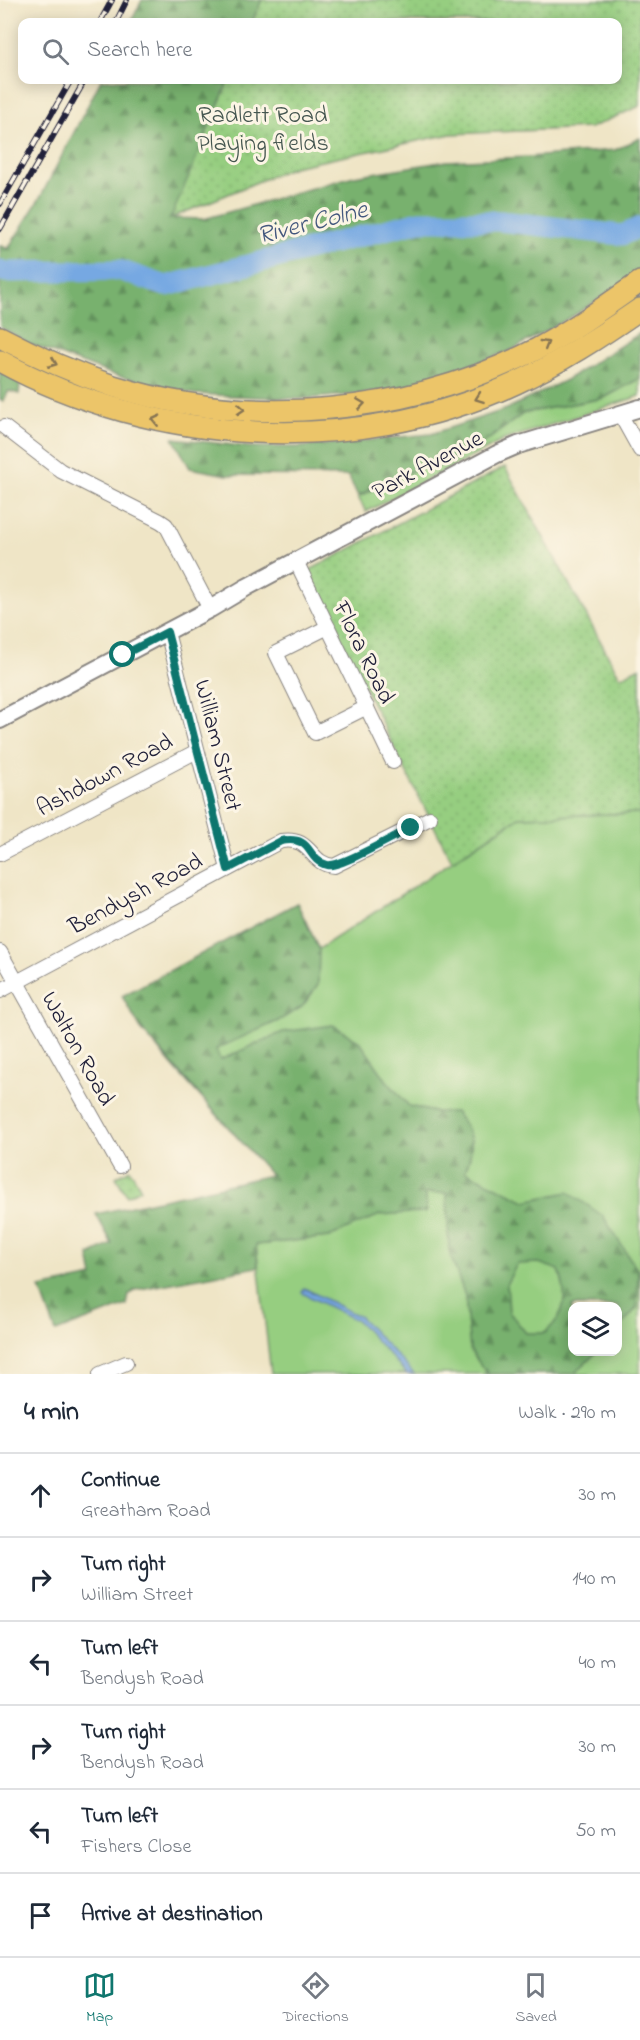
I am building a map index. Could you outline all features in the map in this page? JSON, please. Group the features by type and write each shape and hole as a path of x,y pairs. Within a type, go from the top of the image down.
{"main road":[{"path":"0,337 66,368 112,386 147,395 216,407 281,410 330,408 412,394 465,379 511,362 539,348 640,282"},
{"path":"0,361 77,397 160,421 239,431 277,433 325,431 408,419 479,398 549,367 640,309"}],"street":[{"name":"Park Avenue","path":"0,720 497,454 518,445 640,408"},
{"path":"620,414 640,450"},
{"path":"4,427 46,462 166,525 210,609"},
{"name":"Flora Road","path":"296,561 393,762"},
{"path":"328,627 276,653 315,733 367,707"},
{"name":"William Street","path":"167,632 228,869"},
{"name":"Ashdown Road","path":"0,854 197,751"},
{"name":"Bendysh Road","path":"0,991 281,841 291,840 303,843 319,862 328,866 341,864 430,818"},
{"name":"Walton Road","path":"0,952 120,1166"},
{"path":"100,1374 126,1364"}],"green space":[{"path":"142,0 262,0 254,18 133,18"},
{"name":"Radlett Road Playing fields","path":"262,0 640,0 640,106 590,128 451,134 293,167 171,218 227,84 622,84 622,18 254,18"},
{"path":"99,84 227,84 172,218 204,219 354,176 447,161 615,150 640,138 640,273 576,314 510,351 396,391 300,399 194,394 117,376 30,344 0,327 0,245 8,249 40,198"},
{"path":"640,333 640,374 637,380 604,398 524,413 486,441 443,465 416,469 358,496 348,476 227,475 190,468 173,438 249,447 300,447 431,434 507,409 568,379"},
{"path":"0,371 20,383 19,394 9,391 3,401 0,399"},
{"path":"640,374 640,396 504,440 366,512 358,497 416,469 443,465 486,441 524,413 604,398 637,380"},
{"path":"505,467 620,677 640,667 640,813 519,817 452,861 308,571"},
{"path":"640,813 640,1374 271,1374 256,1245 328,1237 176,1070 141,1029 122,996 297,903 319,949 519,817"},
{"path":"297,903 319,950 318,985 302,1007 278,1021 216,1049 220,1060 283,1032 333,1025 360,1042 387,1081 409,1106 434,1112 455,1112 466,1126 471,1140 471,1154 465,1171 525,1201 568,1192 603,1216 638,1271 637,1308 622,1325 622,1302 568,1302 568,1356 593,1356 574,1374 487,1374 470,1350 465,1296 449,1251 447,1193 426,1193 426,1212 380,1215 329,1237 256,1245 258,1267 135,1290 129,1295 127,1305 56,1332 40,1288 93,1277 89,1255 112,1244 96,1214 271,1175 141,1029 122,996","holes":["539,1263 559,1270 564,1288 564,1304 558,1319 545,1333 526,1333 509,1312 507,1283 517,1264"]},
{"path":"130,1169 141,1189 127,1196 116,1177"}],"water":[{"path":"304,1288 360,1317 414,1374 407,1374 358,1321 302,1293"}],"waterway":[{"name":"River Colne","path":"0,270 6,272 119,270 166,286 420,221 500,221 622,235 640,227"}],"railway":[{"path":"102,18 112,0"},
{"path":"118,18 127,0"},
{"path":"0,204 69,84"},
{"path":"0,229 83,84"}],"route":[{"path":"123,655 167,632 228,869 281,841 291,840 303,843 319,862 334,866 411,828"}]}
